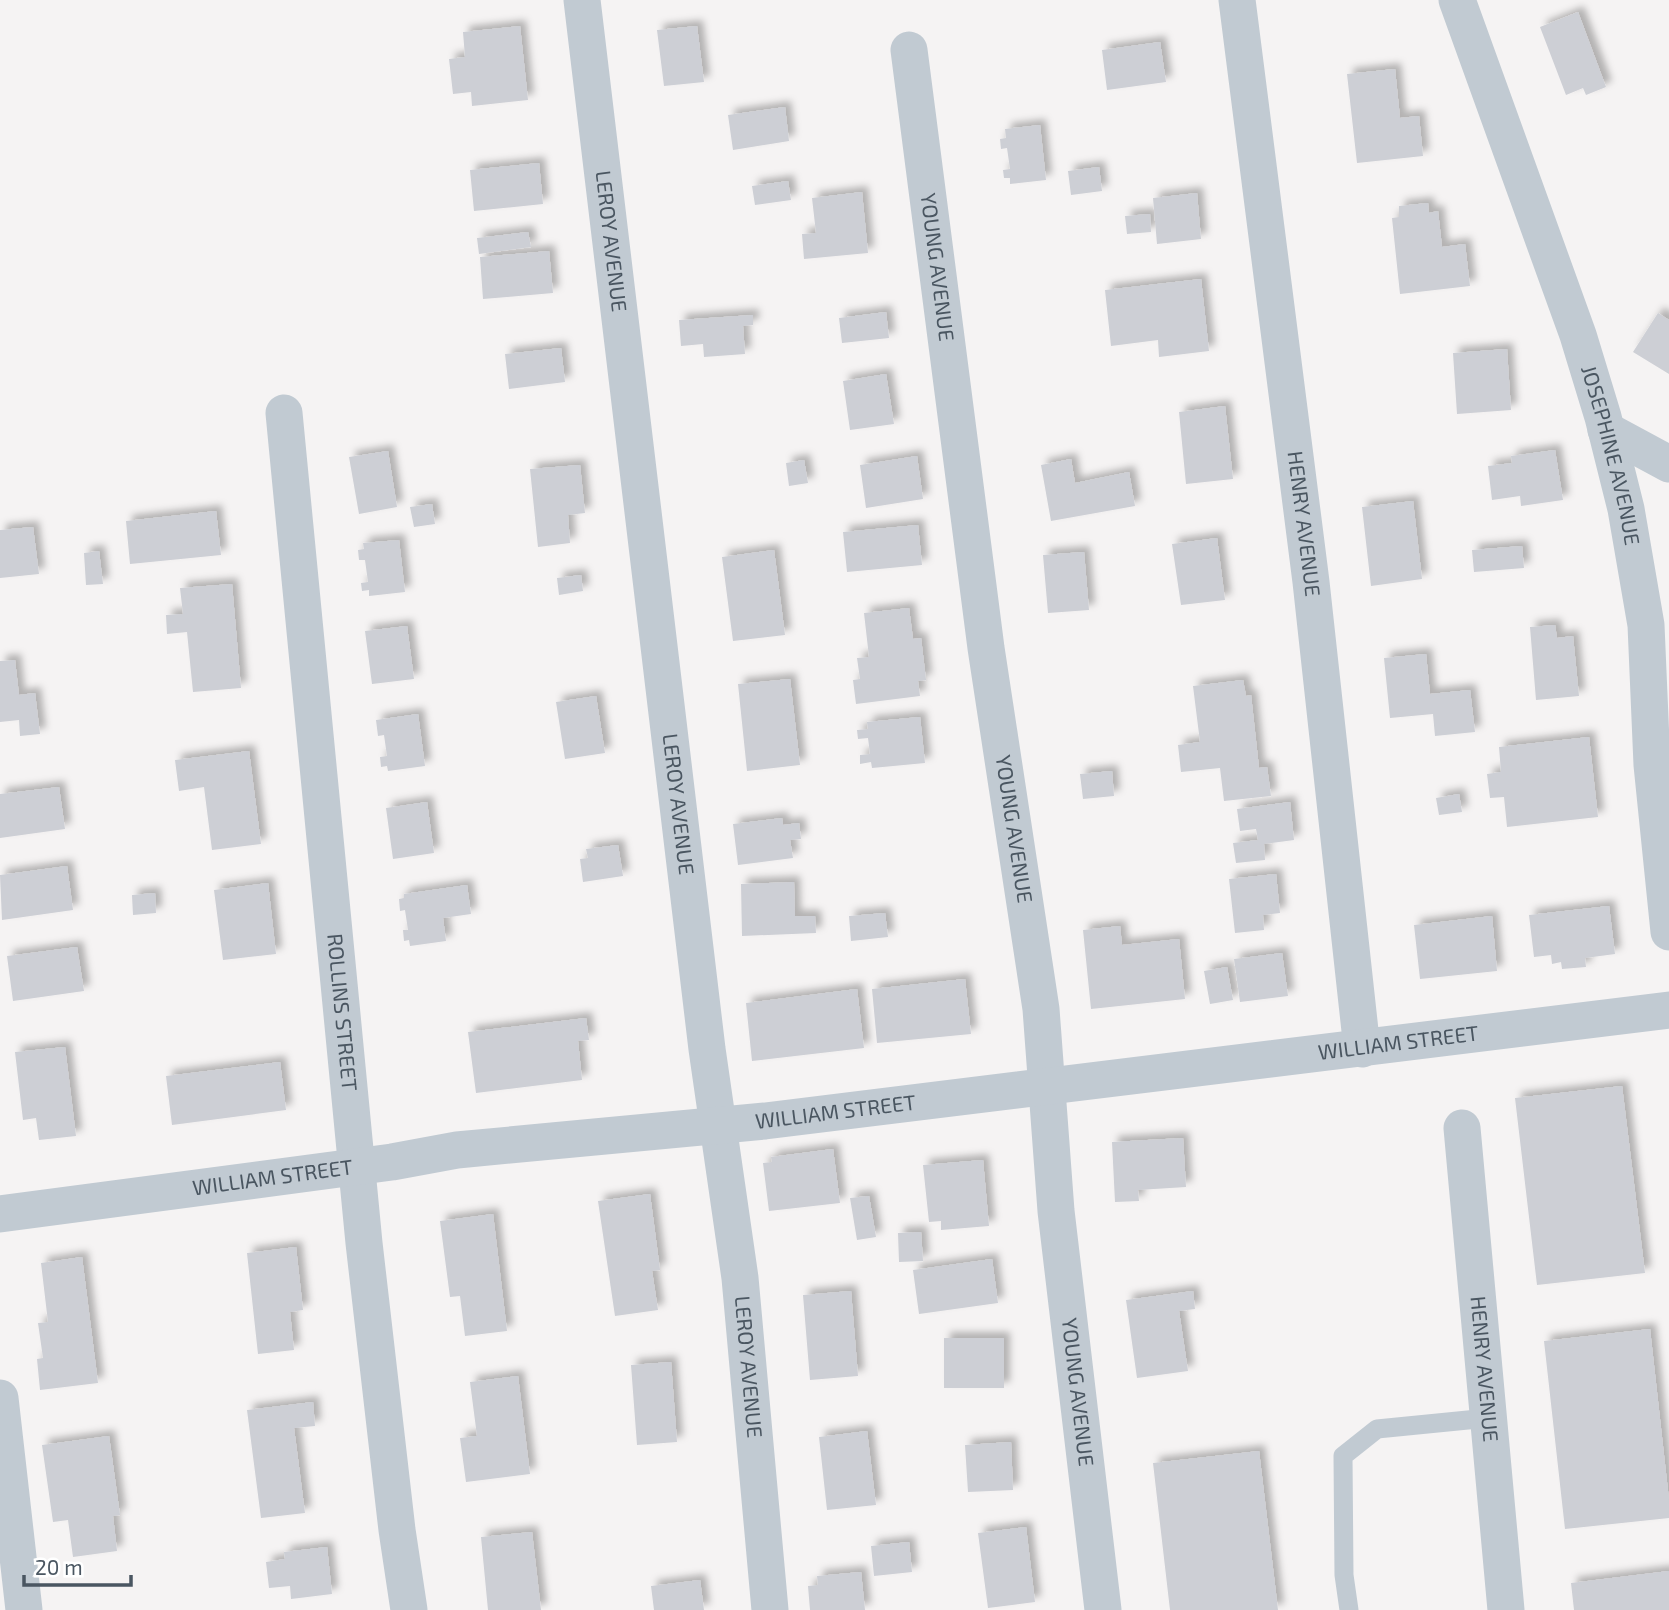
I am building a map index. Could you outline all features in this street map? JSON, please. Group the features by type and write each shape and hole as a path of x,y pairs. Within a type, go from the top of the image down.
{"street":[{"name":"LEROY AVENUE","path":"582,0 703,1021 741,1291 770,1610"},
{"name":"HENRY AVENUE","path":"1237,0 1311,582 1362,1049"},
{"name":"JOSEPHINE AVENUE","path":"1457,0 1578,335 1626,509 1646,625 1652,765 1669,932"},
{"name":"YOUNG AVENUE","path":"909,50 986,648 1041,1009 1056,1211 1103,1610"},
{"name":"ROLLINS STREET","path":"284,413 375,1345 409,1610"},
{"path":"1606,430 1669,464"},
{"name":"WILLIAM STREET","path":"0,1214 457,1150 718,1125 1669,1010"},
{"name":"HENRY AVENUE","path":"1462,1128 1506,1610"},
{"path":"0,1398 24,1610"}],"lane":[{"path":"1349,1610 1344,1576 1343,1456 1377,1429 1488,1418"}],"building":[{"path":"1578,12 1606,87 1586,95 1583,88 1566,95 1540,27"},
{"path":"520,26 528,100 472,106 471,92 453,94 449,59 465,57 463,32"},
{"path":"697,26 704,82 664,86 657,30"},
{"path":"1160,42 1166,82 1107,90 1102,50"},
{"path":"1395,69 1400,118 1419,116 1423,156 1357,163 1347,74"},
{"path":"785,107 789,141 733,150 728,115"},
{"path":"1040,125 1046,180 1010,184 1010,178 1004,178 1003,170 1010,169 1007,148 1001,149 1000,139 1006,138 1005,129"},
{"path":"539,163 543,204 474,211 470,170"},
{"path":"1099,167 1102,191 1071,195 1068,171"},
{"path":"788,181 791,200 755,205 752,186"},
{"path":"862,192 868,253 804,259 802,234 816,233 812,198"},
{"path":"1197,193 1201,239 1157,244 1153,198"},
{"path":"1428,203 1429,213 1438,211 1442,247 1465,244 1470,286 1400,294 1392,218 1399,217 1399,206"},
{"path":"1150,214 1151,232 1127,234 1125,216"},
{"path":"528,232 531,247 479,254 477,238"},
{"path":"549,251 553,293 483,299 480,257"},
{"path":"1201,279 1209,351 1159,357 1158,340 1111,346 1105,290"},
{"path":"886,312 889,338 842,343 839,318"},
{"path":"1658,313 1669,320 1669,374 1633,352"},
{"path":"753,315 753,325 743,326 745,354 704,357 703,344 681,346 679,320"},
{"path":"561,348 565,382 509,389 505,354"},
{"path":"1507,349 1511,410 1457,414 1453,353"},
{"path":"886,374 894,424 850,430 843,381"},
{"path":"1225,406 1233,479 1186,484 1179,412"},
{"path":"1555,450 1563,500 1521,506 1520,496 1492,500 1488,466 1512,463 1511,456"},
{"path":"388,451 397,507 359,514 349,457"},
{"path":"917,456 923,499 866,508 860,465"},
{"path":"1071,459 1075,483 1129,472 1135,506 1051,521 1041,465"},
{"path":"804,460 808,483 789,486 786,463"},
{"path":"580,465 585,513 568,515 570,543 538,547 530,469"},
{"path":"1413,501 1422,579 1371,586 1362,507"},
{"path":"432,504 435,524 414,527 410,507"},
{"path":"216,511 221,555 130,564 126,521"},
{"path":"918,525 922,565 847,572 843,532"},
{"path":"33,527 39,574 0,578 0,530"},
{"path":"1217,538 1225,600 1181,605 1172,544"},
{"path":"399,540 405,592 369,596 369,590 362,591 361,583 368,582 365,560 359,560 358,550 364,549 363,543"},
{"path":"1522,546 1524,568 1474,572 1472,550"},
{"path":"774,550 785,635 733,641 722,557"},
{"path":"99,551 103,584 86,585 84,553"},
{"path":"1084,552 1089,610 1048,613 1043,555"},
{"path":"581,575 583,591 559,595 557,578"},
{"path":"232,584 241,688 193,692 187,632 167,634 166,615 183,614 180,588"},
{"path":"909,608 913,639 921,638 926,680 918,681 920,696 856,704 853,680 860,679 857,658 869,657 864,613"},
{"path":"1555,625 1557,638 1573,636 1579,696 1536,700 1530,627"},
{"path":"407,626 414,679 372,684 365,631"},
{"path":"1426,654 1430,694 1470,690 1475,732 1435,736 1433,714 1390,718 1384,658"},
{"path":"15,660 19,695 35,693 40,734 20,736 19,720 0,722 0,661"},
{"path":"790,679 800,765 747,771 738,684"},
{"path":"1243,680 1246,696 1251,695 1259,768 1267,767 1271,796 1224,801 1220,768 1181,772 1178,745 1200,742 1193,686"},
{"path":"596,696 605,753 565,759 556,702"},
{"path":"418,714 425,766 388,771 387,766 381,767 380,757 387,756 384,735 378,736 376,720"},
{"path":"920,717 925,763 872,768 871,762 860,764 860,755 870,754 868,738 858,739 857,730 868,729 867,722"},
{"path":"1589,737 1598,817 1507,827 1504,797 1490,798 1487,774 1501,772 1499,747"},
{"path":"249,751 261,844 212,850 204,787 179,791 175,760"},
{"path":"1112,771 1114,796 1083,799 1080,774"},
{"path":"59,787 65,829 0,838 0,794"},
{"path":"1459,794 1462,812 1439,815 1436,798"},
{"path":"427,802 434,853 393,859 386,808"},
{"path":"1290,802 1294,840 1264,844 1265,860 1236,863 1233,843 1258,840 1256,829 1240,831 1237,809"},
{"path":"782,818 783,825 799,823 801,839 790,840 793,858 738,865 733,824"},
{"path":"618,845 623,876 583,882 580,859 588,858 586,849"},
{"path":"67,866 73,910 2,920 0,875"},
{"path":"1276,874 1280,913 1263,915 1264,930 1235,933 1229,879"},
{"path":"794,882 795,916 815,916 816,933 742,936 741,884"},
{"path":"268,883 276,954 223,960 214,890"},
{"path":"467,885 471,914 443,918 446,941 410,946 409,940 404,941 403,930 408,930 405,910 400,911 399,899 404,898 404,894"},
{"path":"155,893 156,913 133,915 132,895"},
{"path":"1609,906 1615,954 1585,958 1586,967 1562,969 1561,962 1552,964 1551,955 1534,957 1529,915"},
{"path":"885,913 888,937 851,941 849,916"},
{"path":"1492,916 1497,971 1420,979 1414,925"},
{"path":"1120,926 1122,945 1179,939 1185,999 1091,1009 1083,930"},
{"path":"77,947 84,991 13,1001 7,956"},
{"path":"1282,953 1288,996 1240,1002 1234,959"},
{"path":"1227,967 1233,1000 1210,1004 1204,971"},
{"path":"965,979 971,1034 877,1043 872,989"},
{"path":"857,989 864,1048 752,1061 746,1003"},
{"path":"586,1018 589,1040 578,1041 582,1080 476,1093 468,1032"},
{"path":"65,1047 76,1136 39,1140 36,1118 23,1120 15,1052"},
{"path":"280,1062 286,1110 172,1125 166,1076"},
{"path":"1622,1086 1645,1273 1537,1285 1515,1098"},
{"path":"1183,1138 1186,1187 1138,1190 1139,1201 1115,1202 1112,1142"},
{"path":"833,1149 840,1203 769,1211 763,1163 772,1162 771,1157"},
{"path":"983,1160 989,1226 941,1230 941,1221 929,1222 923,1165"},
{"path":"650,1194 660,1270 652,1271 658,1310 615,1316 598,1201"},
{"path":"869,1196 876,1237 857,1240 850,1198"},
{"path":"493,1214 507,1331 465,1336 460,1296 450,1297 440,1221"},
{"path":"921,1232 923,1261 899,1262 898,1233"},
{"path":"296,1247 303,1310 290,1312 294,1350 258,1354 247,1253"},
{"path":"82,1257 98,1383 40,1390 37,1359 43,1358 38,1323 48,1322 41,1263"},
{"path":"992,1259 998,1303 919,1314 913,1270"},
{"path":"851,1291 858,1376 810,1380 803,1295"},
{"path":"1193,1291 1195,1309 1179,1311 1188,1371 1137,1378 1126,1300"},
{"path":"1650,1329 1669,1518 1565,1529 1544,1341"},
{"path":"944,1338 1004,1338 1004,1388 944,1388"},
{"path":"671,1362 677,1442 637,1445 631,1365"},
{"path":"518,1376 530,1474 466,1482 460,1438 477,1436 470,1382"},
{"path":"313,1402 315,1426 294,1428 305,1513 261,1518 247,1410"},
{"path":"867,1431 876,1505 827,1510 819,1437"},
{"path":"109,1436 120,1515 113,1516 117,1551 73,1557 68,1520 53,1522 42,1445"},
{"path":"1011,1442 1013,1490 968,1492 965,1445"},
{"path":"1259,1451 1278,1610 1170,1610 1153,1463"},
{"path":"1026,1527 1035,1602 988,1608 978,1533"},
{"path":"532,1532 541,1610 488,1610 481,1537"},
{"path":"909,1542 912,1572 874,1576 871,1546"},
{"path":"327,1547 332,1594 291,1599 290,1586 269,1588 266,1562 285,1559 284,1552"},
{"path":"1669,1571 1669,1610 1574,1610 1571,1583"},
{"path":"861,1572 865,1610 810,1610 808,1586 818,1585 817,1576"},
{"path":"700,1580 704,1610 654,1610 651,1586"}]}
